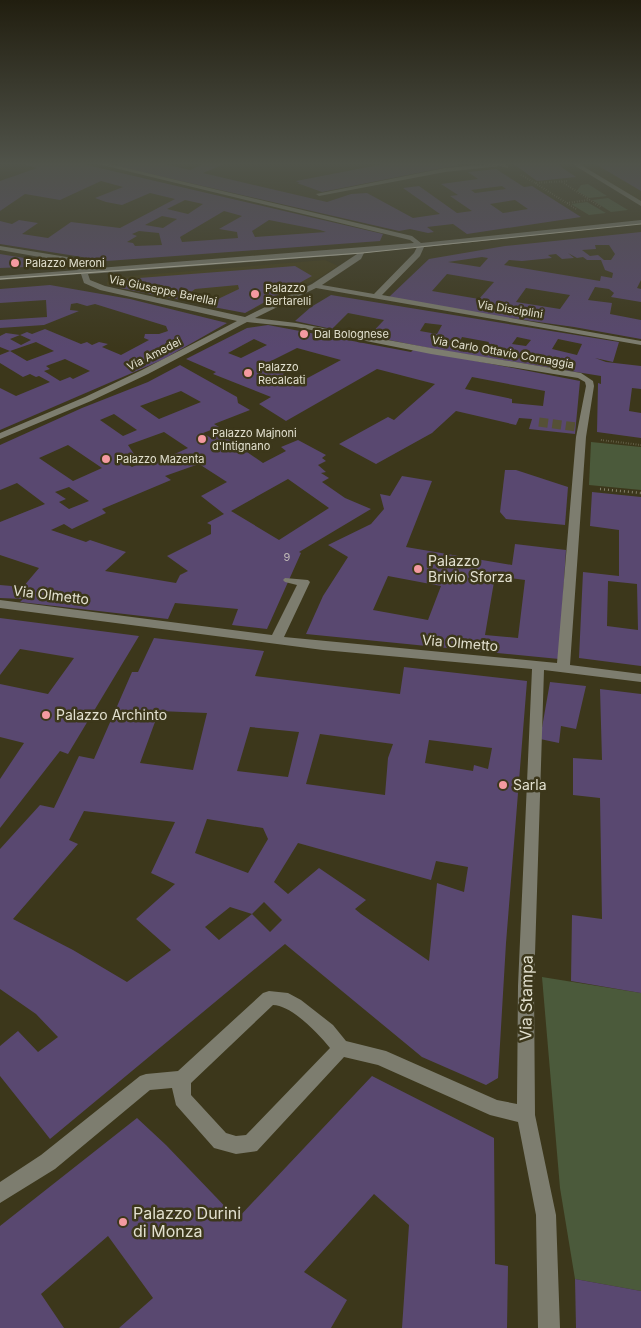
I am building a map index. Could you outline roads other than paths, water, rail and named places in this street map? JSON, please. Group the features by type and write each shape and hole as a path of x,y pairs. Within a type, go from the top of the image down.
{"street":[{"path":"354,224 412,238 421,246"},
{"path":"0,278 421,246 623,224"},
{"path":"375,298 417,254 421,246"},
{"name":"Via Giuseppe Barellai","path":"0,248 70,260 83,271 87,281 103,288 246,319"},
{"name":"Via Amedei","path":"0,436 88,400 315,286 358,257 362,251"},
{"name":"Via Disciplini","path":"315,286 375,298 641,342"},
{"name":"Via Carlo Ottavio Cornaggia","path":"246,319 296,325 431,351 581,376 589,381 590,386 579,427 563,668"},
{"path":"276,640 304,582 289,580"},
{"name":"Via Olmetto","path":"0,604 276,640 563,668 641,678"},
{"name":"Via Stampa","path":"538,666 526,986 526,1115 546,1215 549,1328"},
{"path":"0,1193 48,1162 146,1082 182,1079 269,998 282,998 295,1005 327,1031 341,1048 380,1058 496,1109 526,1115"},
{"path":"182,1079 182,1099 221,1141 236,1145 250,1144 341,1048"}],"tunnel":[{"path":"539,422 576,427"}],"tram line":[{"path":"0,279 362,253 641,224"}],"place":[{"name":"Palazzo Meroni","path":"15,263"},
{"name":"Palazzo Bertarelli","path":"255,294"},
{"name":"Dal Bolognese","path":"304,334"},
{"name":"Palazzo Recalcati","path":"248,373"},
{"name":"Palazzo Majnoni d'Intignano","path":"202,439"},
{"name":"Palazzo Mazenta","path":"106,459"},
{"name":"Palazzo Brivio Sforza","path":"418,569"},
{"name":"Palazzo Archinto","path":"46,715"},
{"name":"Sarla","path":"503,785"},
{"name":"Palazzo Durini di Monza","path":"123,1222"}]}
